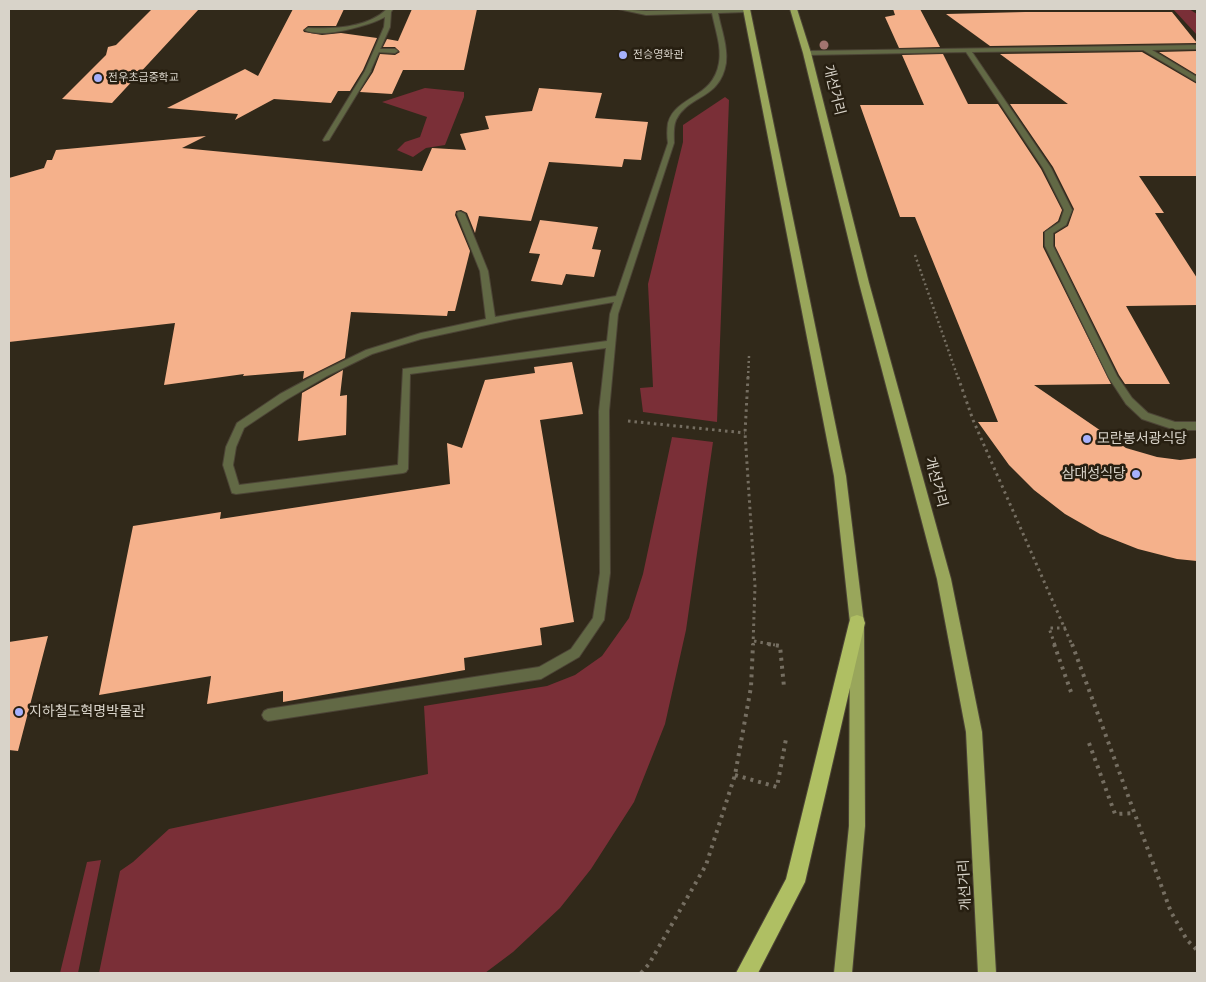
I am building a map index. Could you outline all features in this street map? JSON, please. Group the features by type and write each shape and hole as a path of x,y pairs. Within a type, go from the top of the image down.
{"highway":[{"path":"747,973 795,882 857,623"}],"main road":[{"path":"746,9 840,476 857,623 857,826 843,973"},
{"name":"개선거리","path":"793,9 807,54 864,283 944,578 974,732 987,973"}],"street":[{"path":"621,9 646,13 715,12 746,9"},
{"path":"308,30 327,31 353,27 374,20 389,10"},
{"path":"326,140 368,71 387,27 389,10"},
{"path":"268,715 541,673 575,653 598,620 604,573 604,411 614,314 671,143 672,122 679,111 712,89 720,75 723,59 715,12"},
{"path":"807,54 1197,47"},
{"path":"1144,48 1197,80"},
{"path":"377,51 395,51"},
{"path":"969,52 1046,168 1068,210 1063,223 1049,232 1049,246 1113,378 1130,401 1145,416 1175,426 1197,426"},
{"path":"461,214 484,271 491,321"},
{"path":"611,344 406,371 403,469 236,490 228,465 231,447 240,426 283,397 369,352 420,336 619,298"}],"path":[{"path":"915,255 973,420 1066,628 1171,912 1187,940 1197,950"},
{"path":"641,973 649,964 706,865 735,775 751,686 755,586 745,433 749,356"},
{"path":"630,421 745,433"},
{"path":"1066,628 1048,628 1071,692"},
{"path":"754,641 780,646 784,687"},
{"path":"735,775 777,787 786,739"},
{"path":"1089,743 1115,814 1135,814"}],"shaded area":[{"path":"1173,9 1189,9 1197,14 1197,35"},
{"path":"425,88 464,92 464,97 445,145 426,148 413,157 397,150 405,142 420,137 427,117 382,102"},
{"path":"725,97 729,100 717,422 643,412 640,388 653,387 648,284 683,142 683,125"},
{"path":"672,437 713,442 686,630 665,724 634,802 591,869 560,908 513,952 485,973 99,973 120,871 133,862 169,829 428,774 424,706 547,686 575,675 602,656 629,618 643,574"},
{"path":"101,860 78,973 60,973 87,862"}],"building":[{"path":"152,9 199,9 112,103 62,99 106,55 108,47 116,45"},
{"path":"293,9 344,9 336,26 308,26 303,30 304,32 322,35 341,33 377,38 363,70 350,91 338,91 331,103 274,99 235,120 238,114 167,108 245,69 258,76"},
{"path":"412,9 477,9 464,70 403,70 392,94 360,92 373,72 380,54 395,55 400,52 395,47 383,47 387,39 398,41"},
{"path":"893,9 920,9 940,47 899,48 885,17 895,15"},
{"path":"1172,12 1197,43 990,46 946,14"},
{"path":"1197,51 1197,75 1159,52"},
{"path":"1142,52 1197,84 1197,176 1139,176 1164,213 1155,213 1197,278 1197,305 1126,306 1170,384 1125,384 1119,375 1055,246 1055,234 1068,226 1074,209 1053,167 1010,104 1068,104 1000,54"},
{"path":"943,54 968,104 998,104 1041,169 1062,210 1058,221 1043,232 1043,247 1111,384 1034,385 1126,448 1157,457 1180,460 1197,458 1197,561 1177,559 1138,549 1100,534 1065,514 1034,490 1009,465 978,422 998,422 915,217 900,217 860,105 924,105 902,55"},
{"path":"539,88 602,93 595,118 648,122 641,160 624,159 622,167 549,162 531,221 479,216 475,233 467,213 461,210 456,211 455,215 470,251 455,311 448,311 447,316 351,312 345,358 303,379 304,371 243,376 244,374 164,385 175,323 9,342 9,178 44,168 47,160 52,160 56,150 206,136 182,148 422,171 432,148 466,150 460,134 489,129 485,116 532,111"},
{"path":"540,220 598,227 592,249 601,250 594,277 566,274 562,285 531,281 540,254 529,253"},
{"path":"572,362 583,414 540,420 574,622 540,628 542,645 464,658 465,670 283,702 283,691 207,704 211,676 99,695 133,526 221,512 220,519 450,484 447,443 462,448 485,380 535,373 534,367"},
{"path":"343,370 340,396 347,395 346,435 298,441 302,393"},
{"name":"지하철도혁명박물관","path":"48,636 18,751 9,750 9,642"}],"place":[{"name":"전승영화관","path":"623,55"},
{"name":"전우초급중학교","path":"98,78"},
{"name":"모란봉서광식당","path":"1087,439"},
{"name":"삼대성식당","path":"1136,474"},
{"name":"지하철도혁명박물관","path":"19,712"}]}
